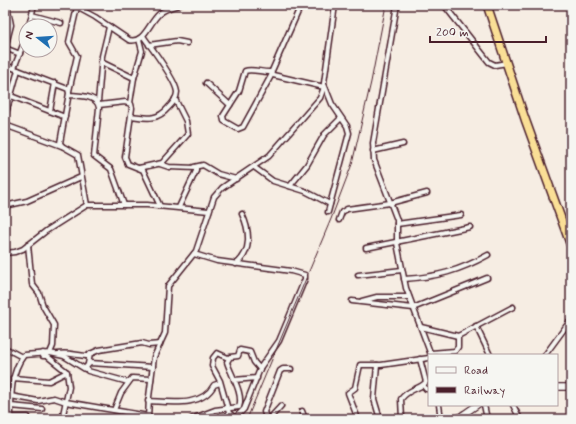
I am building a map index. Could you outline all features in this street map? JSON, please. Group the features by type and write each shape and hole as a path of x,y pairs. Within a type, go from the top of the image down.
{"highway":[{"path":"487,5 571,246"}],"main road":[{"path":"558,387 571,387"},
{"path":"457,419 475,406"}],"street":[{"path":"7,5 11,25 5,48 18,53"},
{"path":"31,18 34,5"},
{"path":"62,146 60,143 77,56 69,42 75,6 129,40 134,41 143,36 159,14 179,5"},
{"path":"301,5 272,73 242,128 234,126 223,120 224,115 239,91 245,71 249,70 272,73 324,85"},
{"path":"5,395 38,401 54,398 66,402 148,417 148,401 156,352 165,333 169,283 194,254 217,193 269,156 322,95 334,6 324,5"},
{"path":"397,5 373,151 378,175 397,224 397,243 409,297 430,354"},
{"path":"444,5 489,62 495,65 507,63"},
{"path":"32,15 61,23"},
{"path":"110,27 101,62 94,156 111,169 124,205"},
{"path":"131,116 156,118 163,113 175,99 177,91 175,85 143,36"},
{"path":"139,39 142,51 134,78 130,103 132,108 125,157 128,164 139,168 145,173 160,206"},
{"path":"149,45 179,41 187,43"},
{"path":"5,117 19,58"},
{"path":"101,62 134,78"},
{"path":"5,65 67,88 69,93"},
{"path":"50,111 54,83"},
{"path":"206,83 230,105"},
{"path":"324,85 332,104 349,130 328,212"},
{"path":"69,93 94,99 98,104"},
{"path":"11,96 65,117"},
{"path":"160,164 188,134 186,121 175,99"},
{"path":"98,104 130,103"},
{"path":"290,186 307,165 324,135 341,118"},
{"path":"5,125 62,146 78,155 87,205"},
{"path":"373,151 403,144"},
{"path":"139,168 160,164 168,167 194,167 203,165 218,174 236,179"},
{"path":"179,207 196,171 194,167"},
{"path":"254,167 273,181 305,191 330,204"},
{"path":"5,206 27,201 81,177"},
{"path":"339,220 342,212 347,209 390,203 427,193"},
{"path":"5,253 19,251 87,205 160,206 209,211"},
{"path":"236,264 245,255 248,240 248,230 242,214"},
{"path":"397,224 461,215"},
{"path":"366,248 397,243 470,227"},
{"path":"28,245 32,284 39,293 43,306 54,325 54,346 50,352"},
{"path":"194,254 209,259 236,264 291,271 305,276 279,341 260,368 244,409 234,418 227,408 220,383 212,366 213,358 217,353 228,358 238,356 240,350 248,351 254,362 260,368"},
{"path":"404,279 428,278 451,272 464,268 488,255"},
{"path":"358,275 402,270"},
{"path":"352,301 413,308 487,278"},
{"path":"359,302 377,297 409,297"},
{"path":"420,327 458,336 513,307"},
{"path":"546,354 570,321"},
{"path":"476,326 490,354"},
{"path":"436,354 455,351 458,347 458,336"},
{"path":"57,354 69,353 80,356 89,356 99,350 142,343 149,345 160,344"},
{"path":"5,348 22,357"},
{"path":"28,419 28,417 11,418 13,378 16,367 22,357 27,354 50,352 64,356 88,371 128,382"},
{"path":"43,353 43,356 47,356 67,372 69,384 62,419"},
{"path":"85,368 88,364 89,356"},
{"path":"358,419 348,396 349,391 355,388 360,364 377,365 420,359 428,356"},
{"path":"191,419 227,408 239,407 240,405 234,380 228,365 228,358"},
{"path":"402,419 400,404 403,396 410,389 423,385 426,382 420,359"},
{"path":"88,364 109,363 153,367"},
{"path":"377,365 374,399 380,419"},
{"path":"281,406 268,419 264,412 280,371 283,369 291,369"},
{"path":"13,378 49,381 67,372"},
{"path":"114,410 121,393 134,376 151,378"},
{"path":"234,380 257,378"},
{"path":"148,401 186,402 205,397 214,385 220,383"},
{"path":"423,385 426,389 428,389"},
{"path":"11,406 42,409"},
{"path":"439,406 441,419"},
{"path":"484,406 487,419"},
{"path":"514,406 520,419"},
{"path":"302,411 305,419"},
{"path":"463,414 467,419"}],"railway":[{"path":"247,419 331,219 352,164 371,82 386,5"}]}
